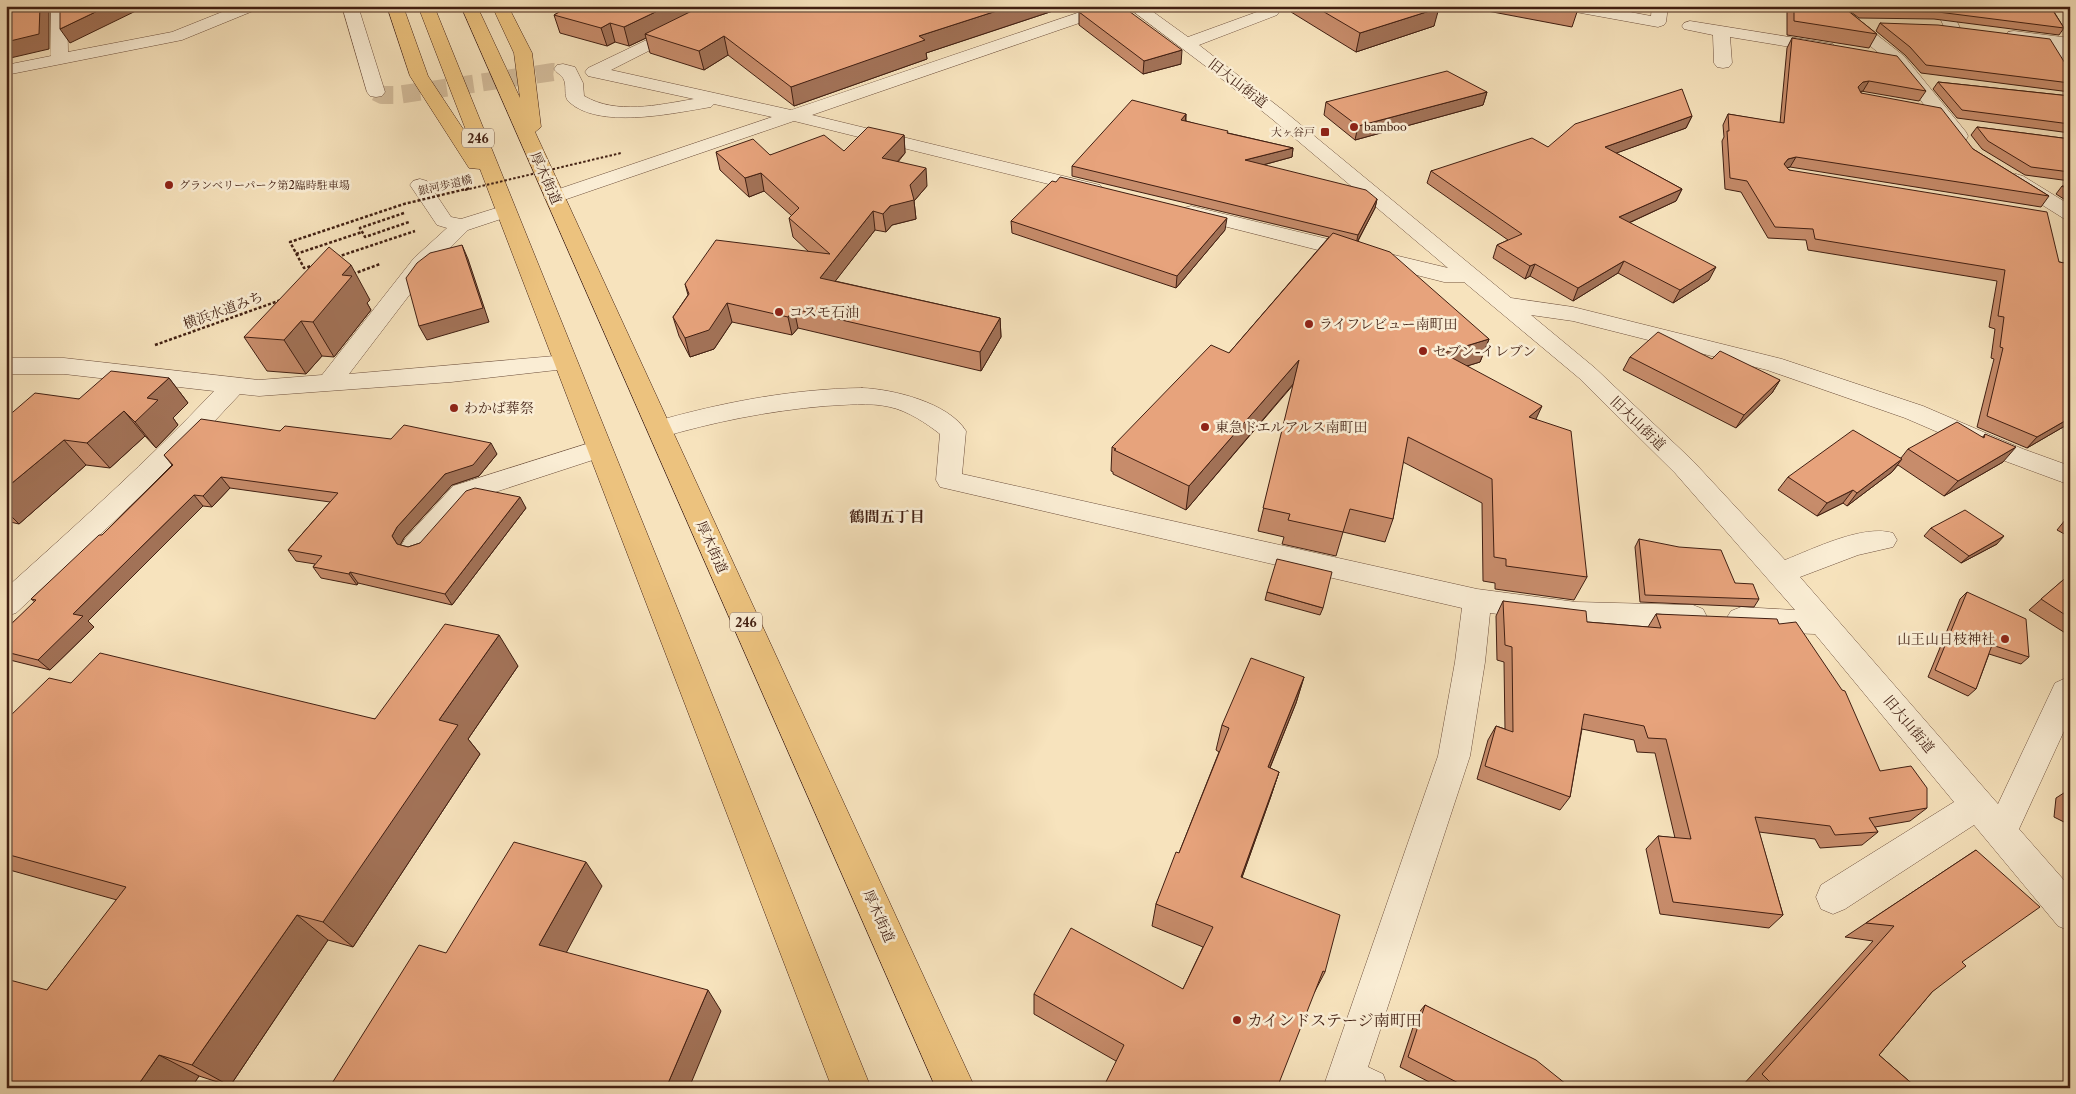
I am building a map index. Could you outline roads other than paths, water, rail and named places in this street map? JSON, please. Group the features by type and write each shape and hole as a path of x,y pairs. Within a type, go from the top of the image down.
{"highway":[{"path":"395,6 419,76 506,211"},
{"name":"246","path":"426,6 852,1088"},
{"name":"厚木街道","path":"468,6 956,1088"},
{"path":"500,6 524,53 536,156"}],"street":[{"path":"60,6 60,60"},
{"path":"6,70 176,36 252,6"},
{"path":"350,6 376,89"},
{"path":"554,197 1114,6"},
{"name":"旧大山街道","path":"1134,6 1278,115 1472,275 1587,373 1684,468 1780,573 2070,914"},
{"path":"1570,6 1658,22 1660,6"},
{"path":"1830,6 1898,60 1968,147"},
{"path":"1186,44 1271,12"},
{"path":"699,20 594,72 794,116 1108,192"},
{"path":"1933,26 1949,21 1970,31"},
{"path":"1852,25 1876,23"},
{"path":"1690,26 1839,50"},
{"path":"1721,31 1723,63"},
{"path":"1998,34 2070,43"},
{"path":"2052,41 2070,71"},
{"path":"1869,55 1898,60"},
{"path":"566,73 575,98 585,106 605,111 631,112 724,100"},
{"path":"1915,80 1934,82"},
{"path":"1912,107 1978,129"},
{"path":"2061,187 2010,177 2070,214"},
{"path":"420,185 444,221 461,226"},
{"path":"1175,209 1444,275 1472,275"},
{"path":"329,384 422,263 461,226 506,211"},
{"path":"2031,214 2070,220"},
{"path":"1505,304 1573,314 1774,364 1914,412 2014,455 2070,476"},
{"path":"6,366 64,366 259,388 329,384 566,363"},
{"path":"6,605 191,432 233,386"},
{"path":"659,429 712,413 780,402 849,396 894,400 933,416 953,431 949,480 1476,600 1576,613 1823,623"},
{"path":"415,546 462,493 600,449"},
{"path":"1780,573 1854,544 1883,540"},
{"path":"1352,1084 1454,756 1470,662 1476,600"},
{"path":"2001,833 2066,692 2070,689"},
{"path":"1834,897 1977,805"}],"tunnel":[{"path":"376,92 382,95 397,95 553,72 561,73"}],"place":[{"name":"bamboo","path":"1354,127"},
{"name":"大ヶ谷戸","path":"1325,132"},
{"name":"グランベリーパーク第2臨時駐車場","path":"169,185"},
{"name":"コスモ石油","path":"779,312"},
{"name":"ライフレビュー南町田","path":"1309,324"},
{"name":"セブン-イレブン","path":"1423,351"},
{"name":"わかば葬祭","path":"454,408"},
{"name":"東急ドエルアルス南町田","path":"1205,427"},
{"name":"山王山日枝神社","path":"2005,639"},
{"name":"カインドステージ南町田","path":"1237,1020"}],"district":[{"name":"鶴間五丁目","path":"887,516"}]}
